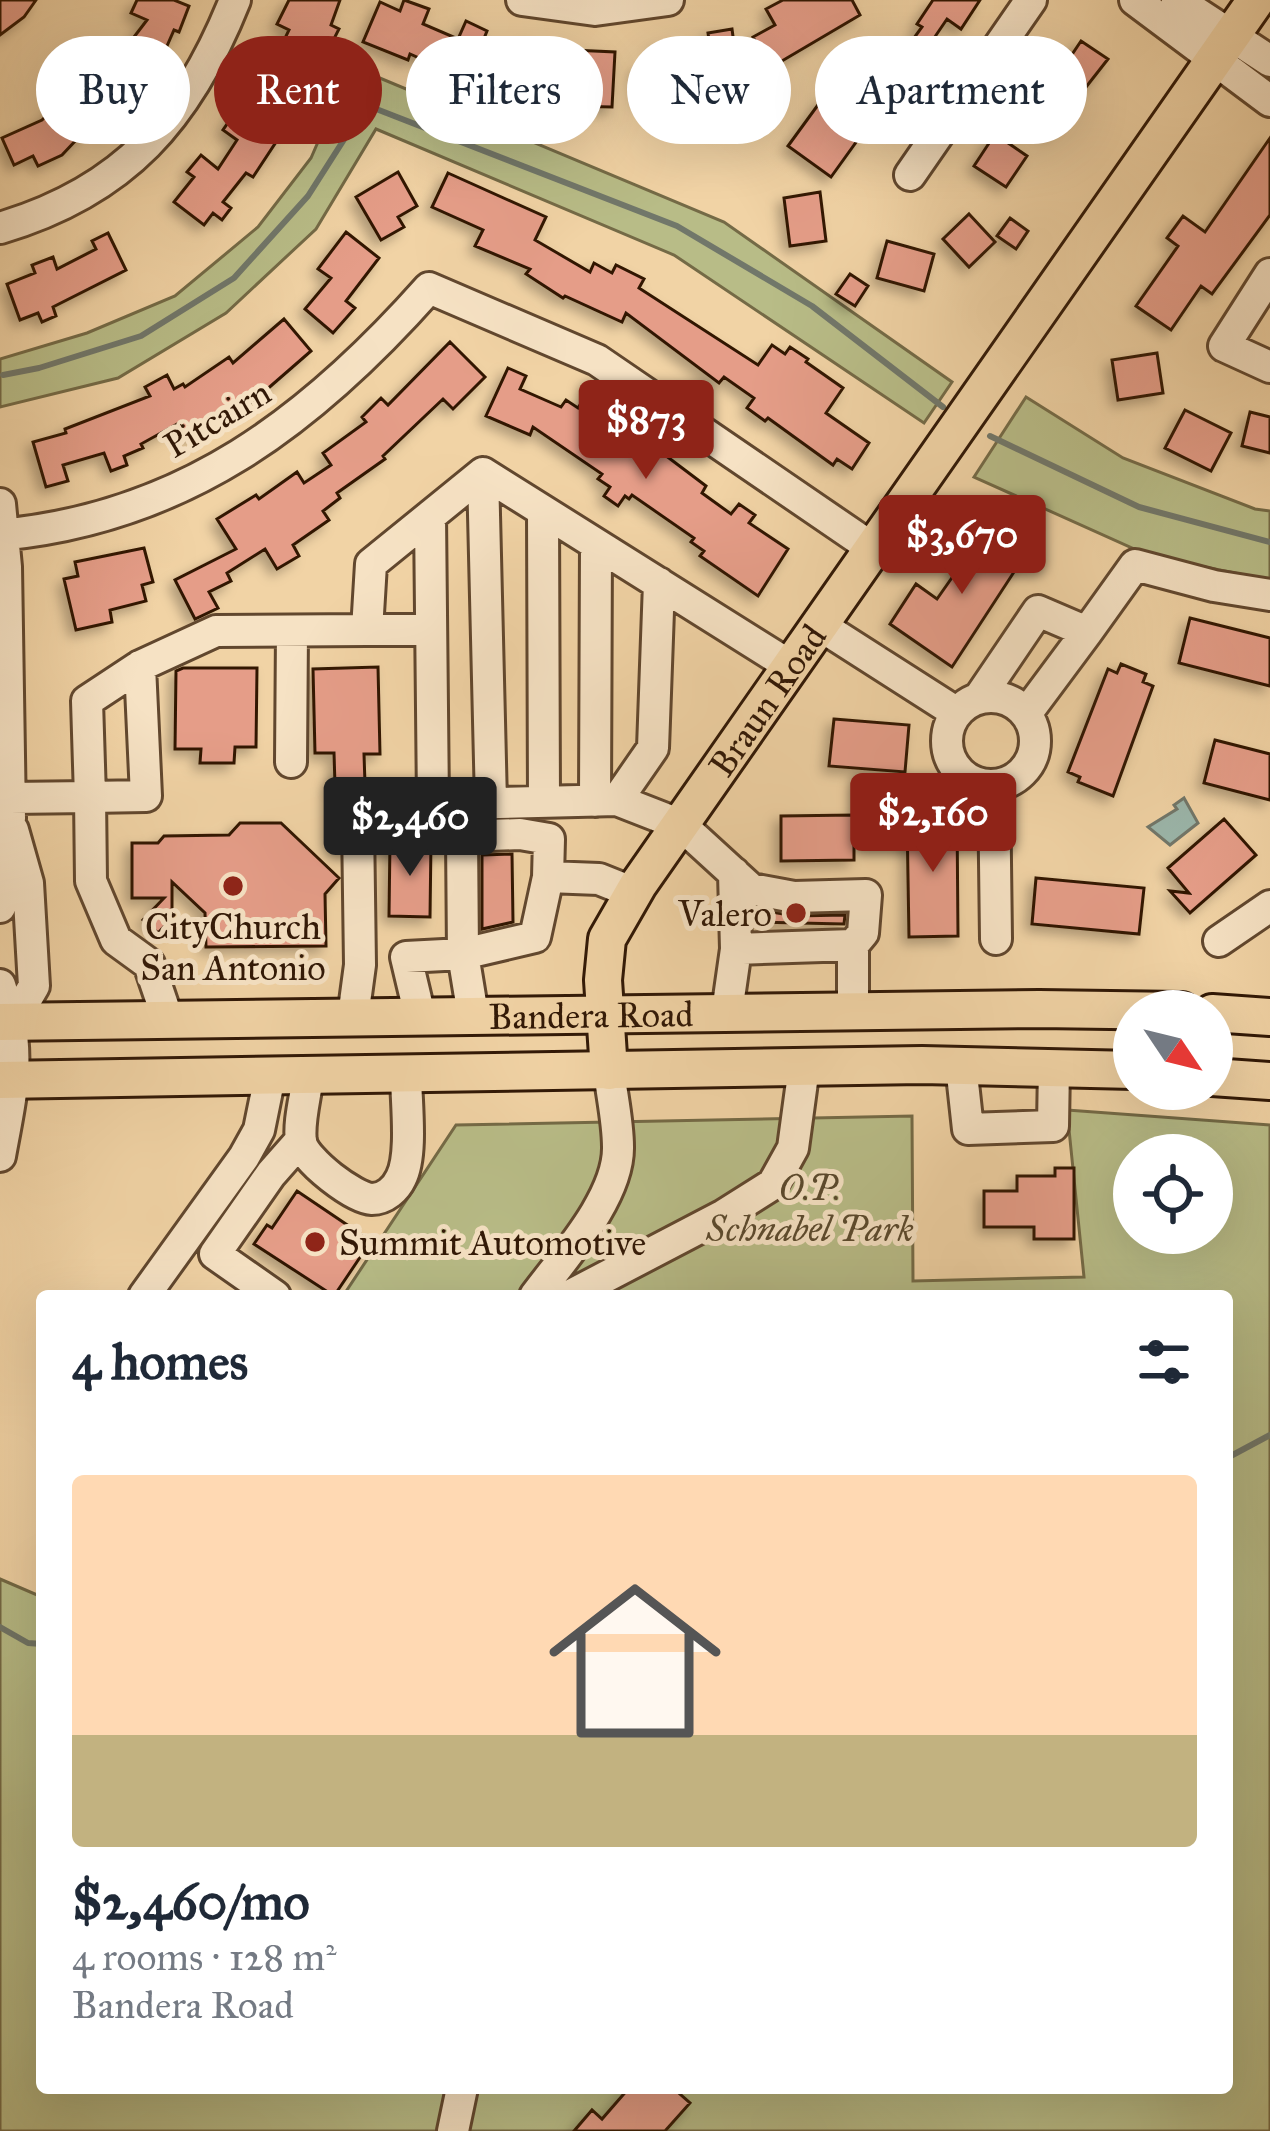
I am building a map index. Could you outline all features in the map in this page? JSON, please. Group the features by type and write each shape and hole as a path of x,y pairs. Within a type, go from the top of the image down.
{"main road":[{"name":"Braun Road","path":"609,1071 603,980 607,940 634,893 1256,0"},
{"name":"Bandera Road","path":"6,1022 1113,1011"},
{"path":"1233,1014 1270,1016"},
{"name":"Bandera Road","path":"7,1080 962,1065 1113,1069"},
{"path":"1233,1079 1270,1082"}],"street":[{"path":"0,228 64,206 146,148 206,69 235,0"},
{"path":"522,0 595,10 668,0"},
{"path":"910,175 1031,0"},
{"path":"1136,0 1223,48 1270,61"},
{"path":"1178,0 1270,101"},
{"path":"1270,274 1223,346 1270,367"},
{"name":"Pitcairn","path":"1,524 31,532 111,513 231,461 338,385 429,288 597,360 875,550"},
{"path":"483,473 792,667"},
{"path":"367,630 371,564 483,473"},
{"path":"483,473 490,803"},
{"path":"543,511 544,802"},
{"path":"430,516 433,804"},
{"path":"1,524 4,750 10,808 28,883 34,986 6,1022"},
{"path":"596,544 606,800"},
{"path":"1026,713 1136,565 1270,595"},
{"path":"606,800 653,748 659,583"},
{"path":"821,626 968,705 1004,699 1026,713 1034,752 1019,775 994,785 966,778 955,767 947,740 968,705 1037,611 1087,632"},
{"path":"168,1020 148,964 116,940 91,881 87,701 140,666 216,631 431,630"},
{"path":"291,763 292,631"},
{"path":"10,808 89,797 146,796 140,666"},
{"path":"994,785 996,939"},
{"path":"352,1017 360,965 358,823 374,806 606,800 681,825 751,889 794,897 866,895 863,933 853,945 853,1011"},
{"path":"0,907 10,808"},
{"path":"420,1016 406,957 463,954 535,937 548,877 550,839 520,834 462,836 463,954 473,1016"},
{"path":"727,1012 736,949 734,873"},
{"path":"548,877 599,879 634,893"},
{"path":"1219,941 1270,906"},
{"path":"736,949 853,945"},
{"path":"0,985 7,1080 0,1156"},
{"path":"962,1065 968,1129 1053,1126 1054,1066"},
{"path":"580,1290 724,1215 773,1184 793,1148 803,1067"},
{"path":"540,1290 616,1175 619,1148 609,1071"},
{"path":"308,1076 301,1140 307,1156 368,1199 392,1191 406,1163 406,1074"},
{"path":"148,1290 260,1130 270,1076"},
{"path":"266,1290 215,1254 301,1140"},
{"path":"453,2131 461,2094"}],"green space":[{"path":"382,79 406,89 406,142 382,132"},
{"path":"317,144 367,144 316,229 226,313 118,378 0,407 0,359 87,333 175,296 258,227"},
{"path":"411,144 538,144 724,222 952,382 924,423 674,255"},
{"path":"1026,397 1123,458 1270,511 1270,580 1150,556 974,477"},
{"name":"O.P. Schnabel Park","path":"1067,1110 1270,1125 1270,2131 0,2131 0,1579 36,1594 36,2094 1233,2094 1233,1290 347,1290 456,1125 912,1116 913,1281 1084,1277"}],"shaded area":[{"path":"1184,798 1198,823 1170,845 1148,827 1177,809 1174,805"}],"building":[{"path":"0,0 36,0 24,17 0,35"},
{"path":"137,0 174,0 189,6 179,32 174,30 171,36 135,36 147,20 131,13"},
{"path":"289,0 340,0 331,25 339,29 335,36 286,36 289,30 277,24"},
{"path":"404,0 429,9 423,24 451,36 406,36 406,59 382,50 382,36 366,36 380,2 400,11"},
{"path":"783,0 852,0 860,15 824,36 815,36 815,42 791,56 791,36 755,36 775,25 766,9"},
{"path":"933,0 980,0 961,29 947,19 935,36 915,36 922,27 917,24"},
{"path":"466,21 487,31 485,36 459,36"},
{"path":"732,29 733,36 708,36"},
{"path":"1087,45 1108,59 1087,86"},
{"path":"603,51 615,52 612,107 603,107"},
{"path":"815,109 815,144 855,144 831,177 788,146"},
{"path":"36,123 36,144 72,144 62,155 38,166 33,156 14,165 2,138"},
{"path":"1270,138 1270,215 1212,294 1201,286 1171,330 1136,306 1178,246 1167,238 1183,216 1205,232"},
{"path":"234,144 275,144 253,177 246,173 223,202 231,208 222,220 213,213 204,225 174,202 194,177 187,172 201,155 218,169"},
{"path":"988,144 1010,144 1027,156 1006,187 974,166"},
{"path":"398,172 417,206 398,217 404,227 381,240 356,197"},
{"path":"448,173 546,217 535,240 590,272 594,263 612,273 616,265 644,279 639,288 758,365 772,345 785,354 790,347 808,359 843,388 826,413 869,443 852,469 837,459 833,465 768,418 765,421 747,408 754,398 724,377 719,383 626,313 622,322 563,298 526,274 530,269 475,246 483,230 432,207"},
{"path":"820,192 826,241 790,246 784,198"},
{"path":"969,214 995,242 969,267 943,239"},
{"path":"1010,218 1028,231 1016,249 997,236"},
{"path":"346,232 379,258 346,301 355,308 333,333 305,309 331,278 318,269"},
{"path":"108,233 126,270 53,307 56,316 42,322 38,313 20,320 7,284 35,273 32,265 53,257 57,269 96,249 92,241"},
{"path":"887,241 934,254 924,291 877,278"},
{"path":"850,274 868,286 855,306 836,294"},
{"path":"284,319 311,351 240,410 234,403 188,439 179,423 124,456 127,465 111,471 104,453 63,465 68,481 46,487 33,442 66,433 65,429 150,396 145,387 167,375 174,389 185,387 229,357 233,363"},
{"path":"450,342 485,377 453,409 443,399 385,459 337,493 340,498 323,511 329,520 293,545 299,556 277,569 265,549 227,573 231,581 209,592 218,608 195,619 175,580 236,549 217,519 256,495 259,499 297,472 304,483 331,465 323,453 366,422 362,417 381,398 388,405"},
{"path":"1157,353 1163,393 1118,400 1112,360"},
{"path":"508,368 526,376 520,389 561,407 566,400 578,408 583,400 607,416 600,426 639,452 646,441 706,486 702,493 731,514 739,504 755,515 749,523 788,549 758,596 700,556 704,551 691,542 694,538 632,495 618,506 604,496 610,487 598,479 602,474 533,427 530,435 486,416"},
{"path":"1185,410 1231,433 1211,471 1165,448"},
{"path":"1250,412 1270,417 1270,453 1242,446"},
{"path":"991,522 1029,549 952,667 890,624 916,584 937,599"},
{"path":"144,548 153,582 142,585 146,601 110,610 112,622 76,630 64,579 78,576 75,562"},
{"path":"1190,618 1270,638 1270,686 1179,663"},
{"path":"1121,664 1146,674 1143,682 1153,686 1113,796 1078,782 1080,777 1068,772 1108,669 1117,673"},
{"path":"378,667 380,754 364,754 365,784 335,785 334,753 315,753 313,669"},
{"path":"257,668 256,747 235,747 234,763 200,763 201,749 175,749 176,671"},
{"path":"834,719 909,725 905,772 829,766"},
{"path":"1215,740 1270,754 1270,800 1204,783"},
{"path":"918,814 957,814 958,936 909,937 907,818 919,818"},
{"path":"854,815 854,860 781,861 781,816"},
{"path":"1224,819 1256,855 1190,913 1170,891 1189,893 1168,868"},
{"name":"CityChurch San Antonio","path":"240,823 281,823 339,878 325,894 326,946 206,947 205,913 172,882 172,918 158,933 143,920 164,898 132,898 132,843 158,843 164,836 229,835"},
{"path":"390,841 431,841 430,917 389,916"},
{"path":"512,854 513,922 482,929 482,855"},
{"path":"1036,878 1144,888 1139,934 1032,924"},
{"path":"754,909 795,916 845,915 844,924 755,922"},
{"path":"1055,1168 1074,1168 1074,1239 1034,1239 1034,1227 984,1227 984,1191 1017,1191 1017,1176 1055,1176"},
{"path":"297,1191 371,1241 338,1290 325,1290 254,1244 267,1225 272,1228"},
{"path":"624,2094 680,2094 690,2103 665,2131 574,2131 592,2110 602,2119"}],"waterway":[{"path":"3,375 141,336 234,278 308,196 366,105 677,226 812,306 943,407"},
{"path":"990,436 1139,507 1270,542"},
{"path":"1233,1455 1270,1435"},
{"path":"0,1627 36,1644"}],"place":[{"name":"CityChurch San Antonio","path":"233,886"},
{"name":"Valero","path":"796,913"},
{"name":"Summit Automotive","path":"315,1242"}]}
